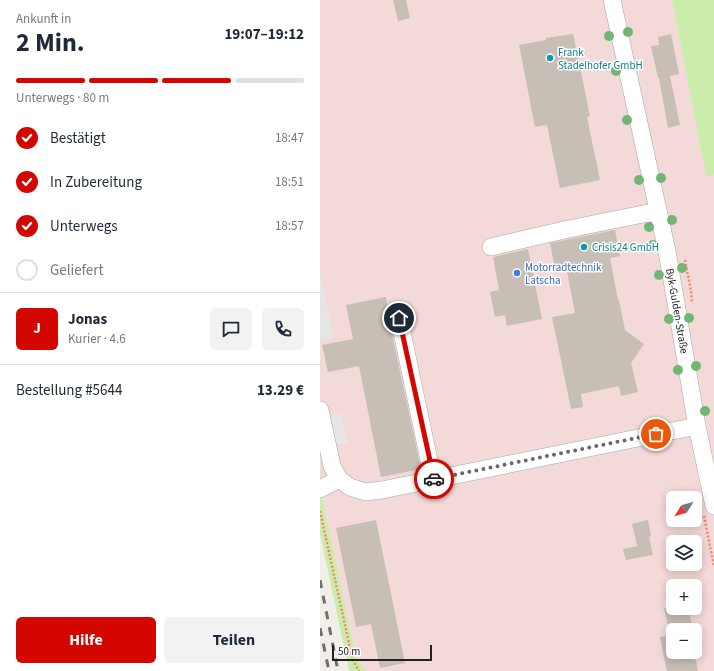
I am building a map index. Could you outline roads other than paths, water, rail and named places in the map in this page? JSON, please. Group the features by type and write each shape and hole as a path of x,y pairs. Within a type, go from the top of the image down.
{"street":[{"name":"Byk-Gulden-Straße","path":"612,0 667,251 697,426 714,506"},
{"path":"491,247 585,226 658,212"},
{"path":"399,318 433,479"},
{"path":"320,410 332,466 339,479 350,487 365,492 382,490 697,426"},
{"path":"320,489 339,479"}],"railway":[{"path":"320,580 338,671"},
{"path":"320,628 329,671"}],"place":[{"name":"Frank Stadelhofer GmbH","path":"550,58"},
{"name":"Crisis24 GmbH","path":"584,247"},
{"name":"Motorradtechnik Latscha","path":"517,273"}]}
